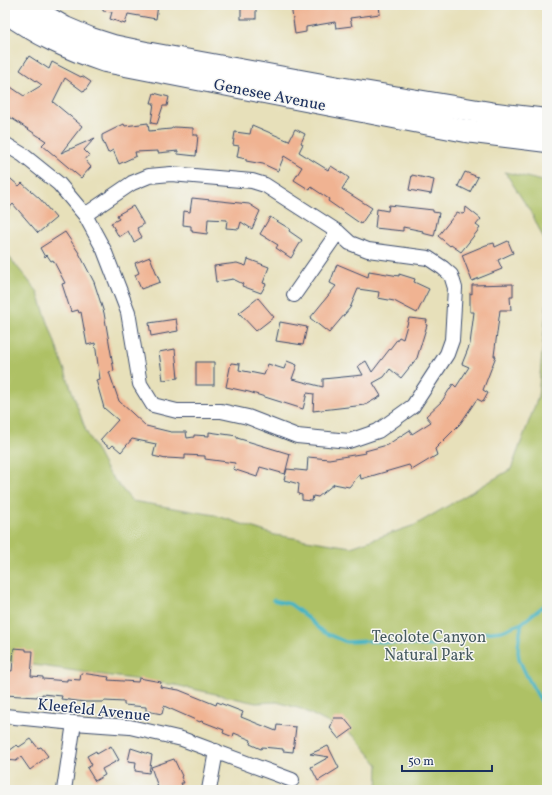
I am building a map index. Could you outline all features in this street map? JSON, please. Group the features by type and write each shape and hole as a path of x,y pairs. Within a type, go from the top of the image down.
{"main road":[{"name":"Genesee Avenue","path":"25,5 65,28 113,46 339,88 496,114 547,120"},
{"name":"Genesee Avenue","path":"5,11 42,36 74,50 105,61 466,131 547,141"}],"street":[{"path":"5,144 23,155 59,184 85,215 104,250 128,312 140,384 153,405 177,412 221,411 248,417 298,436 349,441 378,431 413,406 447,354 452,340 455,288 451,275 428,258 368,250 350,243 338,232 265,185 252,181 171,174 149,176 132,183 85,215"},
{"path":"294,295 338,232"},
{"name":"Kleefeld Avenue","path":"5,716 130,727 182,739 292,780"},
{"path":"64,790 74,723"},
{"path":"209,790 216,751"}],"green space":[{"path":"505,172 547,182 547,246 533,216"},
{"name":"Tecolote Canyon Natural Park","path":"5,252 37,291 86,431 107,471 132,501 215,515 275,535 351,547 415,525 511,469 538,397 547,300 547,790 377,790 378,765 354,736 301,709 277,702 256,703 175,685 5,661"}],"building":[{"path":"103,5 158,5 156,19 128,14 125,24 110,19 112,12 103,11"},
{"path":"241,5 256,5 256,19 241,19"},
{"path":"291,5 379,5 380,14 350,18 352,26 336,28 335,22 306,27 306,32 295,34"},
{"path":"29,56 49,69 52,62 81,77 82,76 91,82 84,92 65,78 53,102 82,126 61,153 95,138 84,150 89,155 85,160 91,167 81,178 42,145 46,141 5,114 5,83 24,96 42,85 20,70"},
{"path":"154,93 169,97 167,106 163,106 157,124 151,123 154,103 151,103"},
{"path":"148,123 149,131 171,129 174,127 193,128 193,135 198,135 196,156 178,154 178,151 158,153 158,151 135,152 136,156 119,164 113,150 108,153 102,139 102,135 124,124 125,126"},
{"path":"252,125 289,141 295,129 305,134 301,143 303,144 299,152 328,170 331,166 349,178 342,189 372,208 361,224 311,187 310,190 294,180 302,167 284,156 278,171 263,164 246,161 246,159 237,157 239,146 233,145 235,132 250,134"},
{"path":"465,172 478,177 470,192 458,186"},
{"path":"5,174 19,186 22,183 40,199 56,218 38,233 13,204 5,213"},
{"path":"412,175 434,180 431,194 409,190"},
{"path":"192,198 249,204 260,211 252,229 241,222 239,229 226,228 227,220 208,219 207,234 192,232 193,230 191,230 191,226 183,225 184,211 190,212"},
{"path":"389,205 433,210 433,212 439,213 434,236 422,233 423,231 403,227 403,231 375,228 377,209 388,211"},
{"path":"133,206 143,223 143,225 137,228 142,237 134,242 128,231 119,237 111,223 119,219 117,215"},
{"path":"466,207 481,219 476,225 480,228 461,252 451,245 450,246 438,236 457,212 462,214 465,213"},
{"path":"270,217 290,229 289,231 302,240 291,258 276,248 278,245 260,234"},
{"path":"65,232 79,253 94,282 104,313 114,371 109,372 119,401 146,426 171,432 186,432 187,438 194,437 194,435 209,436 209,432 237,436 237,438 290,454 285,474 260,467 257,477 233,469 235,463 205,459 205,456 185,455 185,459 166,459 153,456 156,444 132,439 121,452 113,445 110,448 100,440 118,420 104,408 96,380 100,379 95,343 87,345 81,312 79,313 78,310 71,312 62,284 65,283 53,260 51,261 47,255 45,257 40,248"},
{"path":"508,241 513,253 498,260 502,269 472,281 462,255 486,245 494,243 495,247"},
{"path":"150,257 160,282 141,289 135,275 139,273 135,263"},
{"path":"248,259 269,267 263,283 266,284 261,293 242,286 243,284 233,279 216,282 214,266 237,263 246,266"},
{"path":"337,264 368,277 369,271 399,276 399,274 415,279 414,282 429,289 417,313 394,301 378,298 379,292 358,289 350,308 329,333 310,318 336,286 330,283"},
{"path":"513,284 513,297 510,297 511,310 500,310 494,356 496,356 483,390 488,393 483,402 477,399 460,424 435,449 437,455 412,470 409,465 361,479 360,474 349,487 334,484 318,497 313,496 312,501 302,500 302,495 298,494 299,484 284,480 287,469 307,471 308,457 329,459 366,453 365,451 387,445 410,430 412,434 431,422 426,416 442,401 453,384 456,387 469,367 462,364 470,344 474,312 470,312 470,293 472,294 472,285"},
{"path":"258,298 274,317 256,331 239,313"},
{"path":"409,318 427,320 427,325 417,358 401,378 390,369 384,377 373,383 381,396 365,405 313,411 314,394 307,393 303,409 249,392 226,387 231,363 240,364 239,370 264,375 268,364 284,369 287,361 297,365 292,379 323,387 323,379 363,375 358,366 366,361 372,372 399,337 403,339"},
{"path":"176,319 178,331 151,336 149,323"},
{"path":"280,322 307,327 303,345 276,341"},
{"path":"175,349 178,378 163,380 159,352"},
{"path":"196,362 214,362 214,385 196,385"},
{"path":"14,648 33,651 31,676 43,677 43,679 67,681 67,679 80,680 81,673 109,677 108,680 138,682 139,678 161,682 160,687 179,690 216,705 217,702 243,712 241,717 276,731 277,725 296,727 293,752 283,751 283,749 262,747 261,749 250,744 251,740 234,733 233,737 223,733 224,730 201,721 200,722 164,706 162,714 146,711 146,707 124,705 124,702 85,702 61,699 62,696 42,694 42,696 37,697 5,695 5,670 12,671"},
{"path":"334,718 344,718 353,729 339,739 330,728"},
{"path":"31,739 38,748 41,747 48,756 30,770 21,757 16,761 5,760 5,754 17,745 19,747"},
{"path":"111,746 119,760 102,769 105,775 95,781 87,768 92,765 87,756 96,751 97,754"},
{"path":"328,746 339,768 318,781 311,767 329,757 310,754"},
{"path":"131,748 152,755 149,773 135,771 136,762 128,761"},
{"path":"174,759 182,776 181,777 184,783 181,783 184,790 159,790 151,767"}],"waterway":[{"path":"273,600 290,604 323,632 346,642 372,641 430,646 463,635 502,631 522,623"},
{"path":"547,603 522,623 518,649 519,658 524,671 547,711"}]}
